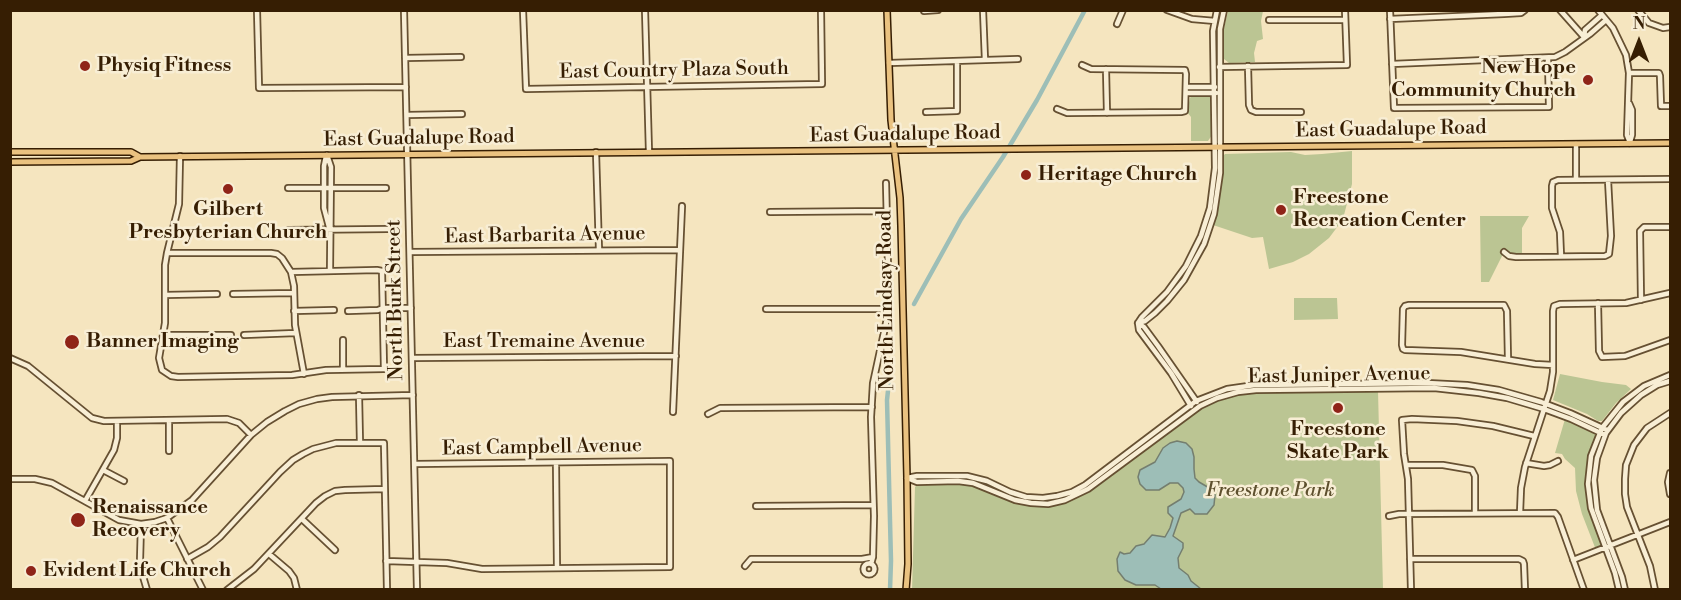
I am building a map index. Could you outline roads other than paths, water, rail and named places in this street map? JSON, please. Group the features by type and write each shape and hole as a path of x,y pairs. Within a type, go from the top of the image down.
{"main road":[{"name":"North Lindsay Road","path":"887,10 894,150 900,198 907,478 906,590"},
{"name":"East Guadalupe Road","path":"10,162 131,161 141,157 180,156 1671,143"},
{"name":"East Guadalupe Road","path":"10,152 131,152 141,157"}],"street":[{"path":"257,10 257,91 406,87"},
{"name":"North Burk Street","path":"404,10 417,590"},
{"name":"East Country Plaza South","path":"523,10 526,89 822,84 820,10"},
{"path":"645,10 649,152"},
{"path":"924,11 938,10"},
{"path":"983,10 985,60"},
{"path":"1117,24 1123,10"},
{"path":"1167,10 1192,19 1221,22"},
{"path":"1138,323 1145,321 1167,301 1184,280 1208,234 1216,204 1220,173 1214,90 1214,21 1217,10"},
{"path":"1218,147 1221,22 1224,10"},
{"path":"1214,66 1347,65 1344,10"},
{"path":"1390,10 1394,108 1549,106 1548,58"},
{"path":"1390,19 1521,13 1525,10"},
{"path":"1560,10 1584,37"},
{"path":"1638,10 1649,23 1663,28 1671,27"},
{"path":"1392,64 1548,58 1565,52 1584,37 1586,30 1602,15 1621,42 1626,54 1629,73 1627,126 1630,143"},
{"path":"1269,21 1345,20"},
{"path":"405,58 461,57"},
{"path":"889,63 1018,59"},
{"path":"926,112 957,111 957,61"},
{"path":"1057,109 1067,113 1185,111 1185,70 1091,69 1082,65"},
{"path":"1248,66 1251,110 1301,112"},
{"path":"1106,69 1107,113"},
{"path":"1629,73 1659,73 1661,106 1671,106"},
{"path":"1186,90 1220,90"},
{"path":"407,115 462,114"},
{"path":"1576,144 1576,180"},
{"path":"597,152 599,250"},
{"path":"327,155 323,188 324,213 330,230"},
{"path":"327,155 331,188 330,270"},
{"path":"180,156 179,204 166,253 165,323 159,362 162,370 171,376 178,377 304,374 344,369 384,369 382,271 291,272"},
{"path":"1561,256 1560,232 1552,208 1553,182 1558,180 1671,179"},
{"path":"1504,252 1516,257 1605,256 1609,254 1611,236 1608,180"},
{"path":"871,564 873,557 874,369 889,309 886,183"},
{"path":"288,188 386,188"},
{"path":"673,412 682,206"},
{"path":"770,212 887,211"},
{"path":"1641,300 1641,229 1671,227"},
{"path":"288,230 388,230"},
{"name":"East Barbarita Avenue","path":"410,252 680,250"},
{"path":"166,253 277,254 291,272 293,279 296,333 304,374"},
{"path":"888,260 902,260"},
{"path":"233,294 294,293"},
{"path":"165,295 217,294"},
{"path":"1521,513 1521,488 1526,463 1552,383 1554,306 1621,303 1671,294"},
{"path":"1598,303 1600,356 1605,358 1625,356 1671,340"},
{"path":"1508,359 1505,306 1499,304 1410,305 1404,307 1402,313 1403,349 1461,352 1535,364 1553,365"},
{"path":"348,310 411,308"},
{"path":"766,309 889,309"},
{"path":"294,311 334,310"},
{"path":"1138,323 1144,327 1198,404"},
{"path":"1138,323 1139,330 1171,373 1192,407"},
{"path":"244,335 296,333"},
{"path":"163,335 231,335"},
{"path":"343,340 344,369"},
{"name":"East Tremaine Avenue","path":"412,358 676,356"},
{"path":"10,358 28,366 87,416 99,420 227,419 239,423 251,435"},
{"path":"1619,590 1597,510 1594,489 1596,464 1603,432 1617,409 1636,391 1653,381 1671,375"},
{"path":"1603,432 1633,401 1649,389 1671,381"},
{"name":"East Juniper Avenue","path":"907,478 967,476 987,481 1026,497 1057,496 1085,485 1192,407 1247,391 1378,387 1464,391 1545,406 1603,432"},
{"path":"359,395 360,442"},
{"path":"10,479 35,479 52,483 119,520 141,524 155,522 167,518 184,507 251,435 267,422 300,404 317,399 359,395 413,395"},
{"path":"708,414 720,408 872,407"},
{"path":"1655,590 1650,566 1624,494 1626,465 1630,452 1647,428 1671,413"},
{"path":"169,420 169,451"},
{"path":"1411,590 1409,483 1402,420 1457,421 1493,426 1534,436"},
{"path":"85,501 116,444 117,421"},
{"path":"187,559 220,537 292,460 325,445 360,442 384,443 387,590"},
{"path":"1526,463 1544,466 1558,461"},
{"name":"East Campbell Avenue","path":"415,464 670,462 670,567 557,568"},
{"path":"386,561 447,563 482,569 557,568 556,463"},
{"path":"1406,465 1449,466 1473,471 1475,513"},
{"path":"103,470 124,481"},
{"path":"1671,473 1668,482 1671,494"},
{"path":"227,590 243,579 325,496 335,491 385,489"},
{"path":"756,506 873,505"},
{"path":"1389,516 1551,512 1556,514 1584,590"},
{"path":"167,518 203,590"},
{"path":"302,519 335,550"},
{"path":"1573,560 1671,522"},
{"path":"141,524 140,561 147,590"},
{"path":"1607,546 1625,590"},
{"path":"269,554 289,571 294,578 297,590"},
{"path":"745,566 751,559 862,559 873,557"},
{"path":"1410,559 1517,558 1523,561 1525,590"}],"water":[{"path":"1177,441 1186,443 1192,449 1195,478 1211,489 1215,495 1214,505 1207,514 1195,514 1190,509 1181,513 1173,536 1183,543 1178,558 1179,568 1201,589 1161,589 1155,585 1136,585 1125,580 1118,571 1117,559 1120,552 1130,553 1136,546 1144,544 1152,535 1165,537 1170,528 1173,518 1168,513 1168,507 1181,499 1183,488 1178,483 1170,483 1159,490 1146,490 1140,484 1138,477 1140,470 1155,462 1163,448"}],"waterway":[{"path":"914,304 961,219 1003,157 1037,100 1085,10"},
{"path":"890,590 887,400 891,363"}],"place":[{"name":"Physiq Fitness","path":"85,66"},
{"name":"New Hope Community Church","path":"1588,80"},
{"name":"Heritage Church","path":"1026,175"},
{"name":"Gilbert Presbyterian Church","path":"228,189"},
{"name":"Freestone Recreation Center","path":"1281,210"},
{"name":"Banner Imaging","path":"72,342"},
{"name":"Freestone Skate Park","path":"1338,408"},
{"name":"Renaissance Recovery","path":"78,520"},
{"name":"Evident Life Church","path":"31,571"}],"park label":[{"name":"Freestone Park","path":"1270,491"}]}
